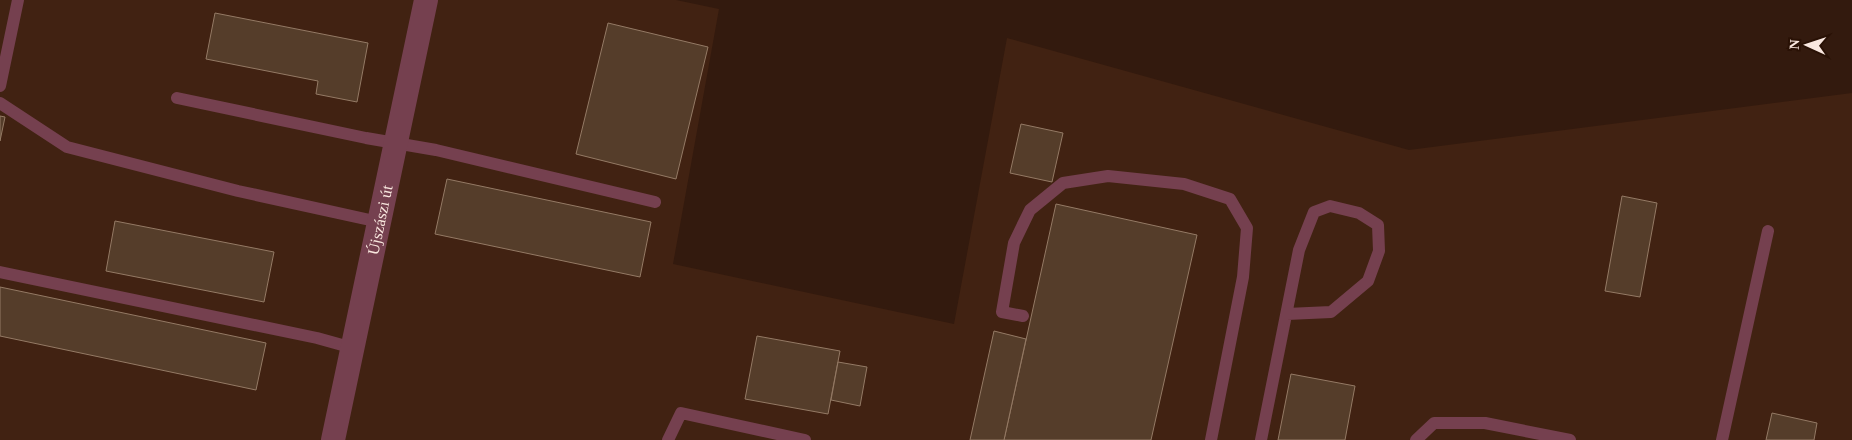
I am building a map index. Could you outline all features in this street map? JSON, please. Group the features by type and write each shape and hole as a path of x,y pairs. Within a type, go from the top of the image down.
{"street":[{"name":"Újszászi út","path":"333,440 426,0"}],"lane":[{"path":"0,86 18,0"},
{"path":"176,98 366,138 436,150 655,202"},
{"path":"0,103 67,147 238,191 379,222"},
{"path":"1023,316 1002,312 1014,243 1030,210 1063,183 1108,176 1184,184 1230,199 1248,228 1243,277 1211,440"},
{"path":"1261,440 1299,250 1314,212 1330,206 1359,213 1378,225 1379,250 1368,282 1331,312 1287,314"},
{"path":"1722,440 1768,230"},
{"path":"0,272 308,336 353,348"},
{"path":"668,440 681,413 805,440"},
{"path":"1416,440 1434,423 1485,423 1570,440"}],"shaded area":[{"path":"0,0 676,0 719,9 673,264 954,324 1007,38 1409,150 1852,93 1852,440 0,440"}],"building":[{"path":"215,13 368,43 357,102 316,94 318,81 206,59"},
{"path":"608,23 708,47 676,179 576,154"},
{"path":"0,116 5,117 0,141"},
{"path":"1021,124 1063,133 1052,182 1010,173"},
{"path":"447,179 651,222 640,277 435,234"},
{"path":"1622,196 1657,203 1640,297 1605,291"},
{"path":"1056,204 1197,235 1151,440 1004,440"},
{"path":"115,221 274,252 264,302 106,271"},
{"path":"0,287 266,343 256,390 0,336"},
{"path":"994,331 1026,339 1004,440 970,440"},
{"path":"757,336 840,351 828,414 745,399"},
{"path":"838,362 867,367 860,406 831,400"},
{"path":"1291,374 1355,386 1345,440 1278,440"},
{"path":"1772,413 1817,423 1814,440 1766,440"}]}
